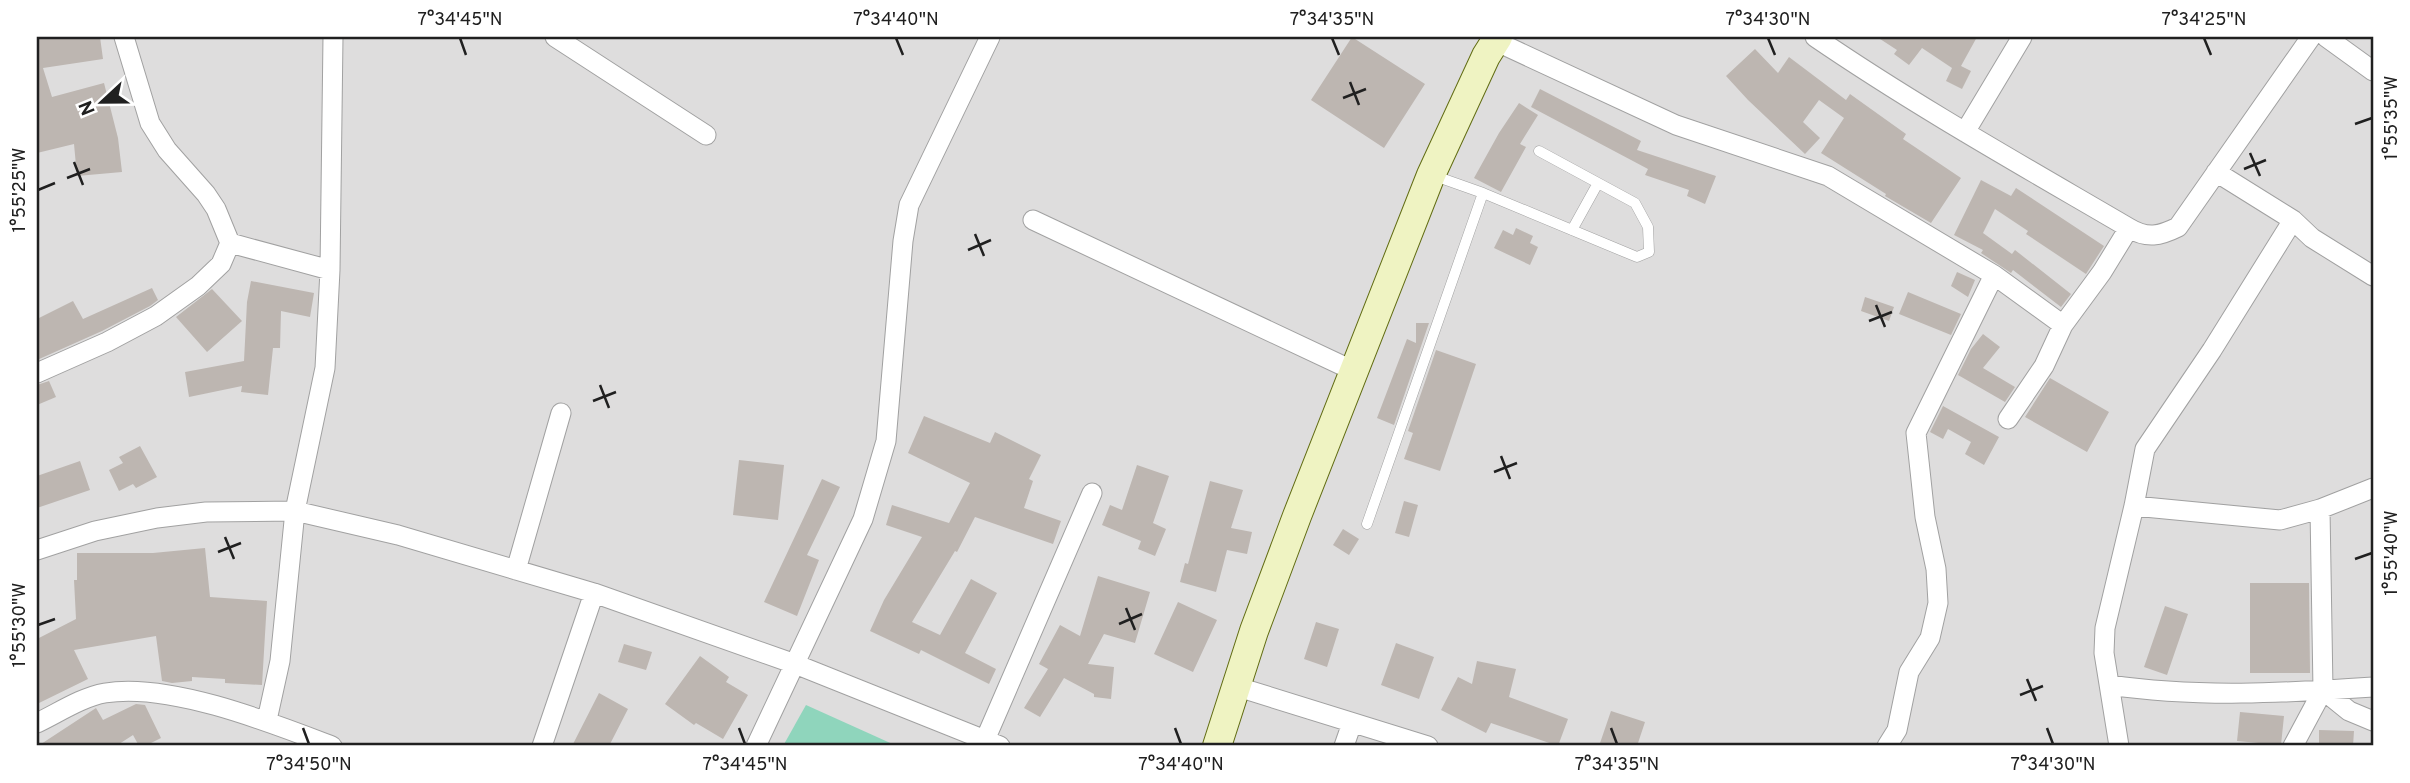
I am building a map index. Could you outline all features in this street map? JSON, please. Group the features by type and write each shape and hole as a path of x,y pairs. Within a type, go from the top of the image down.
{"street":[{"path":"37,373 107,342 156,316 198,286 221,264 230,243 216,209 206,194 167,150 150,123 124,37"},
{"path":"555,37 706,135"},
{"path":"756,746 863,519 883,453 887,428 902,241 909,205 990,37"},
{"path":"1815,37 1873,76 2137,233 2160,236 2178,227 2311,37"},
{"path":"1965,132 2022,37"},
{"path":"2326,37 2373,71"},
{"path":"267,720 279,661 295,511 325,368 330,270 333,38"},
{"path":"1217,746 1276,571 1431,175 1497,39 1676,125 1829,176 1994,275 2063,326"},
{"path":"2216,172 2293,220 2312,238 2373,276"},
{"path":"1033,220 1354,370"},
{"path":"2119,746 2104,653 2105,628 2145,449 2212,350 2293,220"},
{"path":"2008,419 2043,366 2063,326 2102,272 2129,228"},
{"path":"230,243 330,270"},
{"path":"1887,746 1897,730 1909,672 1930,638 1938,603 1936,569 1925,517 1916,433 1994,275"},
{"path":"516,570 561,413"},
{"path":"2134,506 2280,520 2320,509 2373,488"},
{"path":"37,550 95,531 157,518 206,512 295,511 398,535 594,593 795,664 993,743 1092,493"},
{"path":"2294,746 2323,690 2320,509"},
{"path":"542,746 594,593"},
{"path":"2110,685 2136,689 2254,694 2373,687"},
{"path":"1238,687 1428,746"},
{"path":"2323,690 2349,711 2373,721"},
{"path":"37,723 104,693 137,692 171,695 267,720 332,746"},
{"path":"1344,746 1352,723"}],"lane":[{"path":"1431,175 1637,257 1649,252 1648,227 1635,203 1539,151"},
{"path":"1572,230 1598,183"},
{"path":"1367,524 1483,194"}],"shaded area":[{"path":"37,37 2373,37 2373,746 37,746"}],"green space":[{"path":"806,705 897,746 783,746"}],"building":[{"path":"37,37 100,37 103,59 43,68 52,97 104,83 118,138 122,172 77,176 74,144 37,153"},
{"path":"1352,37 1425,84 1384,148 1311,100"},
{"path":"1877,37 1977,37 1961,66 1971,71 1962,89 1946,81 1952,68 1922,48 1909,65 1894,54 1897,50"},
{"path":"1755,49 1778,73 1789,57 1846,100 1850,94 1906,134 1903,139 1961,178 1931,223 1821,153 1844,118 1819,100 1803,122 1820,138 1805,154 1748,100 1726,76"},
{"path":"1540,89 1641,141 1637,150 1716,176 1705,204 1687,196 1689,190 1645,175 1648,169 1531,107"},
{"path":"1519,103 1538,115 1520,144 1526,147 1501,192 1474,178"},
{"path":"1981,180 2011,196 2016,188 2104,246 2086,274 2026,234 2028,231 1995,209 1983,233 2012,254 2015,250 2071,294 2061,307 2013,270 2011,273 1981,253 1983,250 1954,235"},
{"path":"1516,228 1533,236 1530,243 1538,247 1530,265 1494,248 1503,230 1513,235"},
{"path":"1957,272 1975,280 1968,297 1951,286"},
{"path":"251,281 314,293 310,317 281,311 280,348 273,348 268,395 241,392 242,386 189,397 185,372 244,361 247,302"},
{"path":"152,288 158,300 150,306 37,360 37,319 73,301 83,319"},
{"path":"212,289 242,321 207,352 176,317"},
{"path":"1908,292 1961,314 1951,335 1899,314"},
{"path":"1865,297 1894,307 1889,321 1861,311"},
{"path":"1416,323 1429,323 1394,425 1377,418 1407,339 1416,343"},
{"path":"1983,334 2000,347 1983,368 2015,387 2005,402 1958,375 1971,349"},
{"path":"1436,350 1476,364 1440,471 1404,459 1413,433 1408,431"},
{"path":"2050,378 2109,412 2087,452 2025,417"},
{"path":"49,381 56,397 37,405 37,385"},
{"path":"1943,406 1999,437 1984,465 1965,454 1971,442 1948,429 1943,439 1930,432"},
{"path":"924,416 990,443 995,432 1041,455 1029,479 1033,481 1024,508 1061,521 1053,544 975,517 957,552 955,551 912,622 940,635 971,579 997,593 965,653 996,669 989,684 921,650 919,654 870,631 884,600 922,537 886,525 892,505 949,523 970,483 908,453"},
{"path":"140,446 157,477 136,488 133,484 119,491 109,470 123,463 119,457"},
{"path":"739,460 784,465 778,520 733,515"},
{"path":"80,461 90,490 37,508 37,476"},
{"path":"1137,465 1169,476 1153,523 1166,529 1155,556 1138,549 1141,541 1102,525 1110,505 1122,510"},
{"path":"822,479 840,487 807,555 819,560 797,616 764,602"},
{"path":"1210,481 1243,490 1231,528 1252,532 1247,554 1227,550 1216,592 1180,582 1185,563 1188,564"},
{"path":"1404,501 1418,505 1409,537 1395,533"},
{"path":"1343,529 1359,539 1349,555 1333,545"},
{"path":"205,548 210,597 267,601 262,685 225,683 225,679 192,677 192,681 162,681 156,636 74,650 88,679 37,704 37,639 76,619 74,580 77,580 77,553 153,553"},
{"path":"1098,576 1150,592 1135,643 1104,634 1088,664 1114,667 1111,699 1094,697 1094,694 1064,678 1040,717 1024,708 1048,669 1039,664 1060,625 1080,636"},
{"path":"2250,583 2309,583 2310,673 2250,673"},
{"path":"1178,602 1217,620 1193,672 1154,654"},
{"path":"2165,606 2188,614 2167,675 2144,667"},
{"path":"1316,622 1339,629 1327,667 1304,659"},
{"path":"1396,643 1434,657 1419,699 1381,685"},
{"path":"624,644 652,652 646,670 618,662"},
{"path":"700,656 729,677 726,682 748,695 723,739 696,723 694,725 665,704"},
{"path":"1477,661 1516,669 1509,697 1568,719 1558,746 1491,723 1486,733 1441,710 1458,677 1472,684"},
{"path":"599,693 628,709 609,746 572,746"},
{"path":"136,704 145,705 161,738 145,746 139,746 133,735 116,746 38,746 96,708 103,720"},
{"path":"1611,711 1645,722 1637,746 1599,746"},
{"path":"2240,712 2284,716 2281,745 2237,741"},
{"path":"2319,730 2354,731 2353,746 2319,746"}]}
